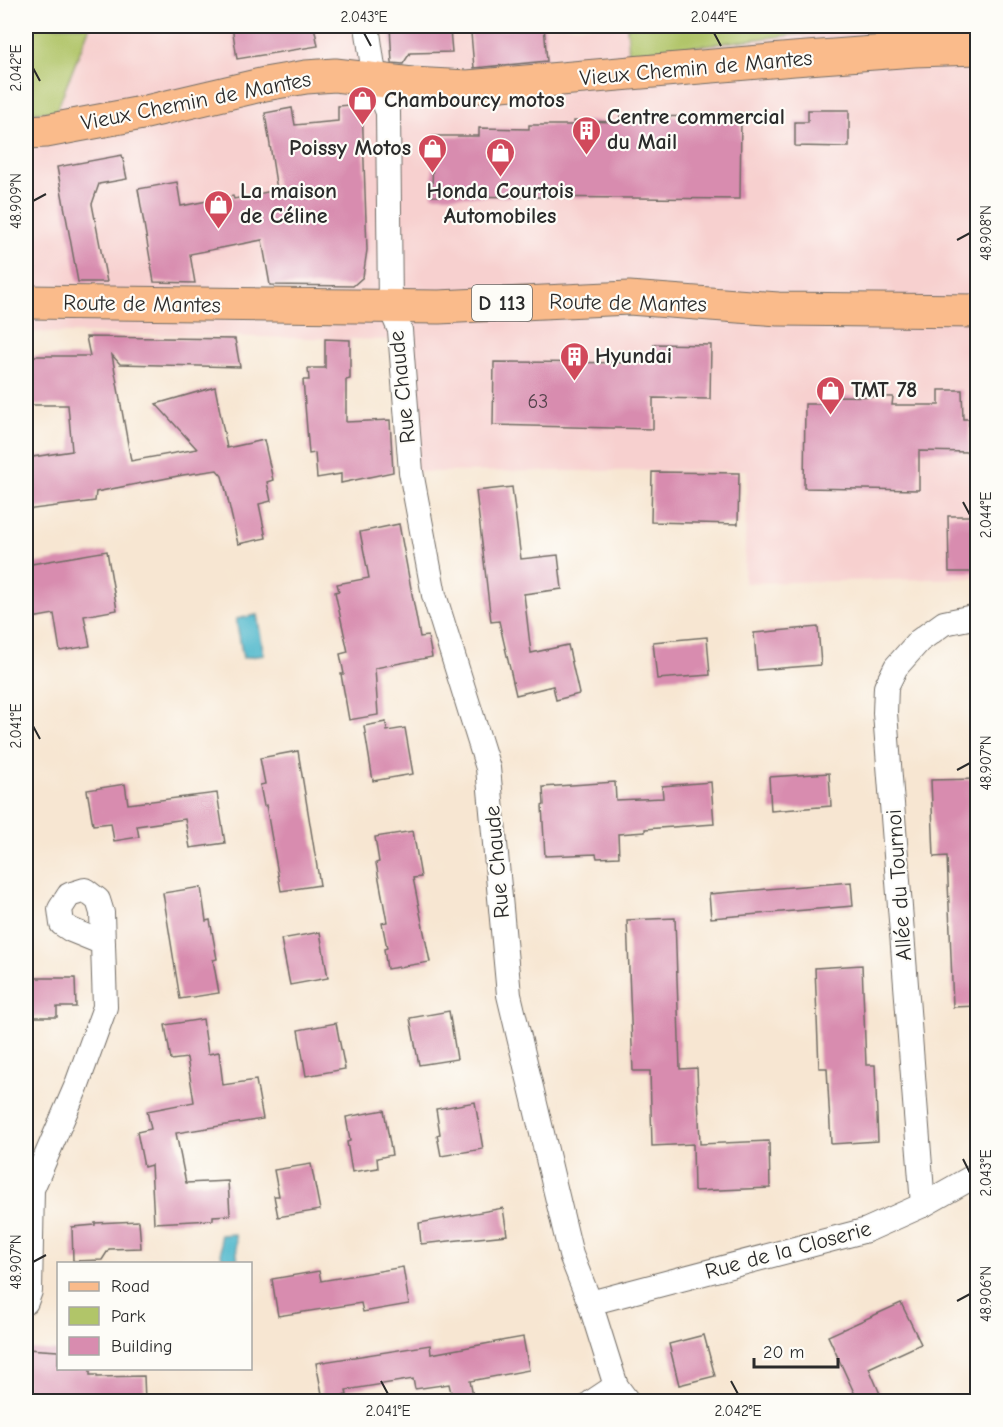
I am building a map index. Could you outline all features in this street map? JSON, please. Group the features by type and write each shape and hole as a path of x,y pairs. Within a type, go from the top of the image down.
{"main road":[{"name":"Vieux Chemin de Mantes","path":"26,132 46,131 142,113 265,84 306,77 336,75 375,81 468,87 794,59 914,50 978,48"},
{"name":"Route de Mantes","path":"26,302 439,307 629,298 778,309 978,310"}],"street":[{"name":"Rue Chaude","path":"367,26 375,81 388,112 390,307 400,330 411,472 434,595 488,768 509,995 571,1255 622,1394 592,1401"},
{"name":"Allée du Tournoi","path":"923,1205 885,713 886,687 896,667 918,641 944,623 978,616"},
{"path":"26,1302 30,1291 32,1189 76,1087 105,1007 103,943"},
{"name":"Rue de la Closerie","path":"590,1303 867,1230 923,1205 978,1174"}],"shaded area":[{"path":"90,26 627,26 630,54 869,26 977,26 977,578 744,583 747,470 411,472 394,340 26,332 26,112 56,112"}],"green space":[{"path":"26,26 90,26 56,112 26,112"},
{"path":"627,26 869,26 629,54"}],"water":[{"path":"257,615 264,655 243,658 236,619"},
{"path":"235,1234 238,1262 222,1262 220,1235"}],"building":[{"path":"232,26 314,26 318,46 237,59"},
{"path":"390,26 432,26 432,31 450,30 452,52 410,53 403,64 392,63"},
{"path":"517,26 544,26 547,61 474,68 471,33 517,29"},
{"path":"362,104 367,250 363,277 353,286 270,285 262,240 190,254 195,283 154,282 138,189 177,182 181,206 233,196 234,199 277,190 265,113 292,108 295,125 338,121 338,106"},
{"path":"808,110 849,110 849,147 795,146 795,122 808,122"},
{"name":"Centre commercial du Mail","path":"620,116 741,117 740,199 432,196 433,136 479,136 479,128 529,129 529,125 574,125 574,121 620,122"},
{"path":"122,155 127,179 99,184 92,204 107,282 78,282 57,167"},
{"path":"86,337 235,339 240,367 120,364 112,355 131,461 197,449 156,404 215,387 227,448 264,440 273,480 267,482 271,501 259,504 266,538 238,544 222,476 217,470 96,492 95,501 26,510 26,458 72,451 68,405 26,405 26,356 90,356"},
{"path":"325,339 350,340 350,379 346,380 346,422 390,420 393,472 341,483 341,474 317,478 315,453 309,454 303,380 309,380 308,368 325,368"},
{"name":"Hyundai","path":"654,344 711,345 710,399 653,398 653,429 493,425 494,362 654,363"},
{"path":"939,390 962,390 963,419 969,419 969,452 919,451 919,490 804,488 805,404 834,404 834,396 893,397 892,405 939,405"},
{"path":"652,472 739,473 738,524 651,522"},
{"path":"512,487 521,559 558,555 562,589 524,594 531,653 568,645 579,694 556,700 553,686 516,695 499,621 491,622 476,491"},
{"path":"948,516 978,516 978,572 949,572"},
{"path":"399,524 420,637 428,636 432,657 375,668 378,715 349,720 340,654 348,652 335,592 339,591 337,584 369,578 360,532"},
{"path":"107,551 117,610 84,616 90,646 60,651 54,614 26,619 26,565"},
{"path":"818,627 821,665 757,670 754,633"},
{"path":"707,637 710,675 657,679 653,642"},
{"path":"386,722 387,731 405,728 413,774 373,781 364,726"},
{"path":"298,751 320,885 281,891 266,805 264,806 260,785 265,784 260,758"},
{"path":"829,773 831,806 771,811 769,777"},
{"path":"978,779 978,1006 953,1007 947,856 934,857 931,780"},
{"path":"615,782 616,800 663,798 662,786 711,782 714,824 645,829 645,832 618,834 619,857 597,858 596,854 545,856 543,787"},
{"path":"125,784 128,804 217,793 225,843 190,848 185,819 137,826 139,837 114,841 111,823 93,825 87,790"},
{"path":"413,831 421,877 413,878 430,962 387,969 384,949 387,948 382,923 387,922 376,863 379,862 375,837"},
{"path":"851,882 853,906 711,918 709,894"},
{"path":"201,887 206,921 210,920 217,959 213,960 219,993 180,999 163,893"},
{"path":"675,918 680,1069 697,1068 700,1144 769,1141 770,1188 694,1191 693,1144 652,1146 650,1071 633,1071 627,920"},
{"path":"320,932 328,978 290,985 281,939"},
{"path":"862,965 866,1065 875,1065 878,1141 831,1144 827,1068 819,1068 815,968"},
{"path":"26,978 75,978 76,1007 57,1007 57,1017 26,1017"},
{"path":"449,1011 457,1059 419,1065 410,1018"},
{"path":"203,1019 208,1054 219,1052 223,1085 256,1080 263,1119 176,1133 186,1183 228,1181 230,1215 213,1216 213,1220 154,1223 151,1165 144,1167 137,1132 151,1129 147,1111 194,1102 187,1058 171,1060 165,1025"},
{"path":"336,1023 345,1069 306,1076 298,1030"},
{"path":"475,1102 483,1149 441,1156 436,1109"},
{"path":"384,1110 392,1155 377,1158 378,1168 352,1172 346,1117"},
{"path":"311,1164 320,1210 278,1217 274,1196 279,1196 274,1170"},
{"path":"503,1208 507,1235 421,1244 419,1223"},
{"path":"139,1221 141,1248 109,1249 102,1260 73,1261 72,1227 95,1225 95,1223"},
{"path":"403,1267 409,1304 363,1312 361,1303 278,1316 272,1279 319,1271 321,1281"},
{"path":"901,1303 921,1344 869,1368 883,1401 858,1401 828,1336"},
{"path":"704,1335 715,1376 679,1385 669,1344"},
{"path":"523,1337 529,1370 470,1381 474,1401 453,1401 449,1384 415,1389 413,1379 346,1390 347,1395 323,1399 316,1363 430,1345 431,1354"},
{"path":"26,1349 57,1351 57,1370 90,1370 90,1375 97,1375 97,1377 144,1376 145,1401 26,1401"}],"place":[{"name":"Chambourcy motos","path":"363,126"},
{"name":"Centre commercial du Mail","path":"586,156"},
{"name":"Poissy Motos","path":"432,174"},
{"name":"Honda Courtois Automobiles","path":"500,178"},
{"name":"La maison de Céline","path":"219,230"},
{"name":"Hyundai","path":"574,382"},
{"name":"TMT 78","path":"830,416"}]}
